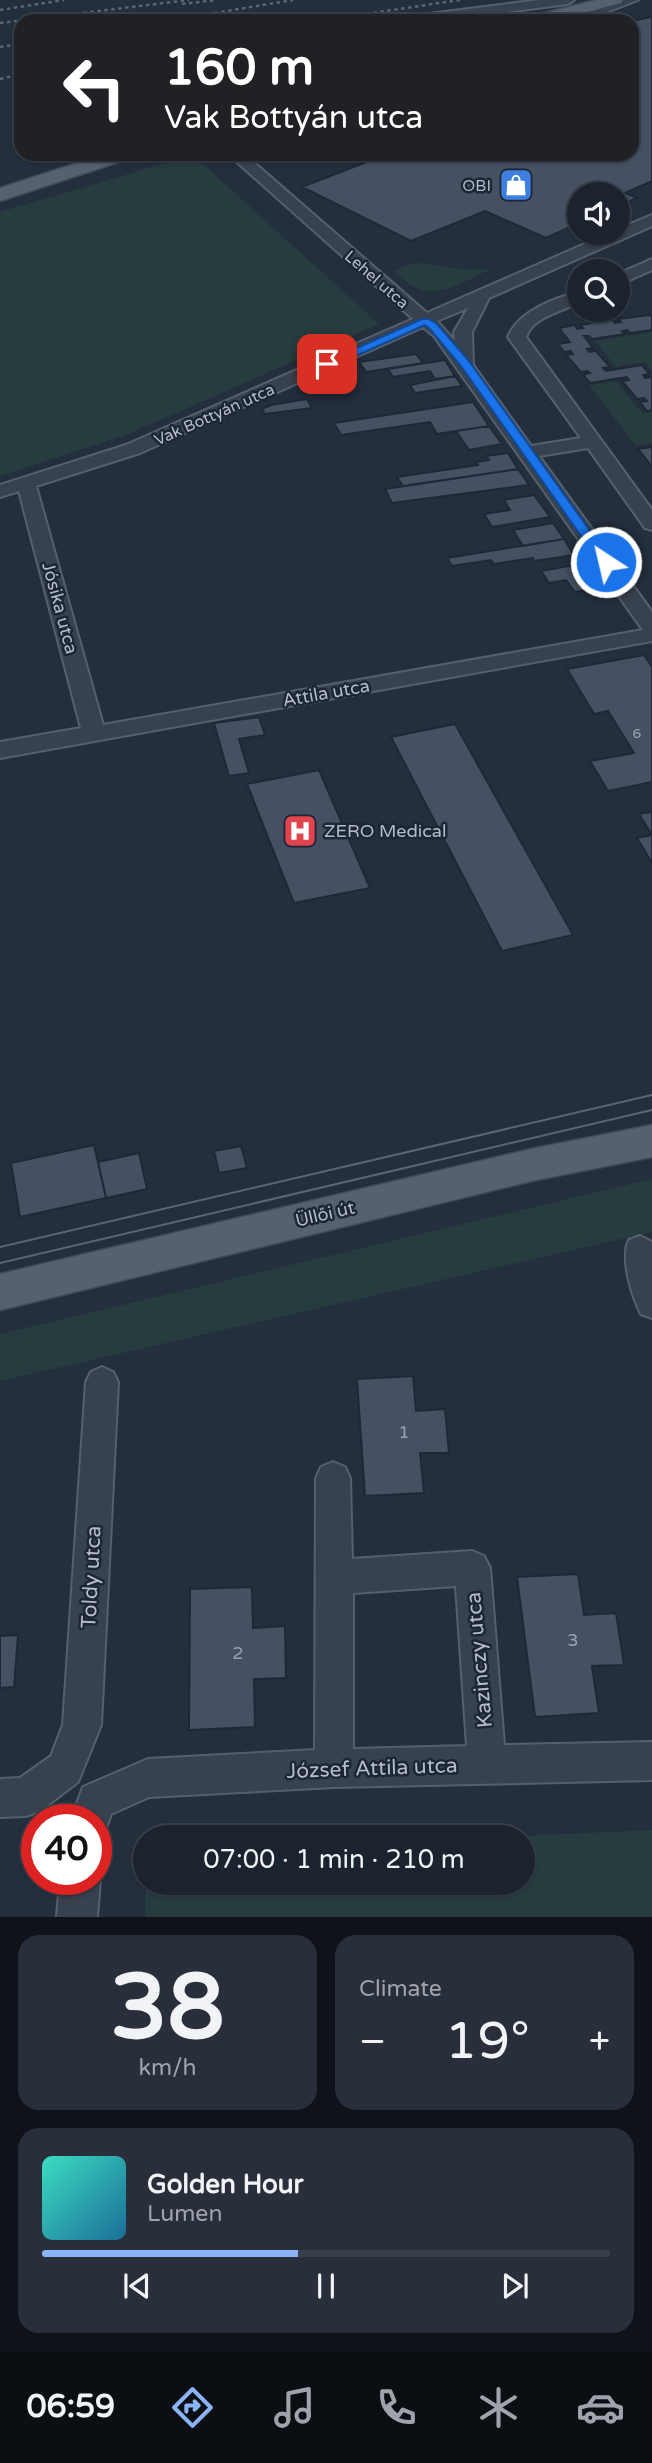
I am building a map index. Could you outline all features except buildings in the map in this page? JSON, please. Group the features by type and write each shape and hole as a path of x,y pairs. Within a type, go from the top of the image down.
{"main road":[{"path":"562,14 615,0"},
{"path":"0,195 103,161"},
{"name":"Üllői út","path":"0,1292 536,1164 652,1141"}],"street":[{"path":"460,14 568,0"},
{"path":"591,14 632,0"},
{"name":"Lehel utca","path":"243,161 388,290 440,332 465,363 652,627"},
{"name":"Vak Bottyán utca","path":"0,491 133,449 652,220"},
{"path":"630,274 652,264"},
{"path":"388,290 421,300 482,296"},
{"path":"465,363 463,332 482,296"},
{"path":"567,303 529,320 518,331 517,337 652,524"},
{"path":"528,453 593,442"},
{"name":"Jósika utca","path":"26,483 94,734"},
{"name":"Attila utca","path":"0,750 652,635"},
{"path":"640,1249 652,1304"},
{"name":"Toldy utca","path":"65,1769 82,1726 102,1382"},
{"path":"333,1478 334,1768"},
{"name":"Kazinczy utca","path":"335,1577 472,1568 487,1764"},
{"name":"József Attila utca","path":"105,1804 148,1778 334,1768 652,1761"},
{"path":"0,1798 26,1797 65,1769"},
{"path":"77,1917 79,1895"}],"green space":[{"path":"173,161 200,161 379,324 126,435 0,476 0,212"},
{"path":"422,263 467,270 491,269 455,286 435,291 414,287 394,271 410,264"},
{"path":"652,332 652,370 645,362 616,367 595,341"},
{"path":"616,381 643,414 652,412 652,443 636,446 589,385"},
{"path":"652,1179 652,1232 0,1381 0,1334"},
{"path":"652,1830 652,1917 145,1917 146,1895 535,1895 535,1835"}],"tram line":[{"path":"0,1247 652,1095"},
{"path":"0,1263 652,1110"}],"railway":[{"path":"0,10 64,0"},
{"path":"74,14 189,0"},
{"path":"182,4 217,0"},
{"path":"208,14 293,0"},
{"path":"365,14 460,0"},
{"path":"0,23 14,21"},
{"path":"0,47 14,45"},
{"path":"0,79 14,76"}],"place":[{"name":"OBI","path":"516,185"},
{"name":"ZERO Medical","path":"300,831"}],"route":[{"path":"327,364 426,321 440,332 465,363 606,562"}]}
